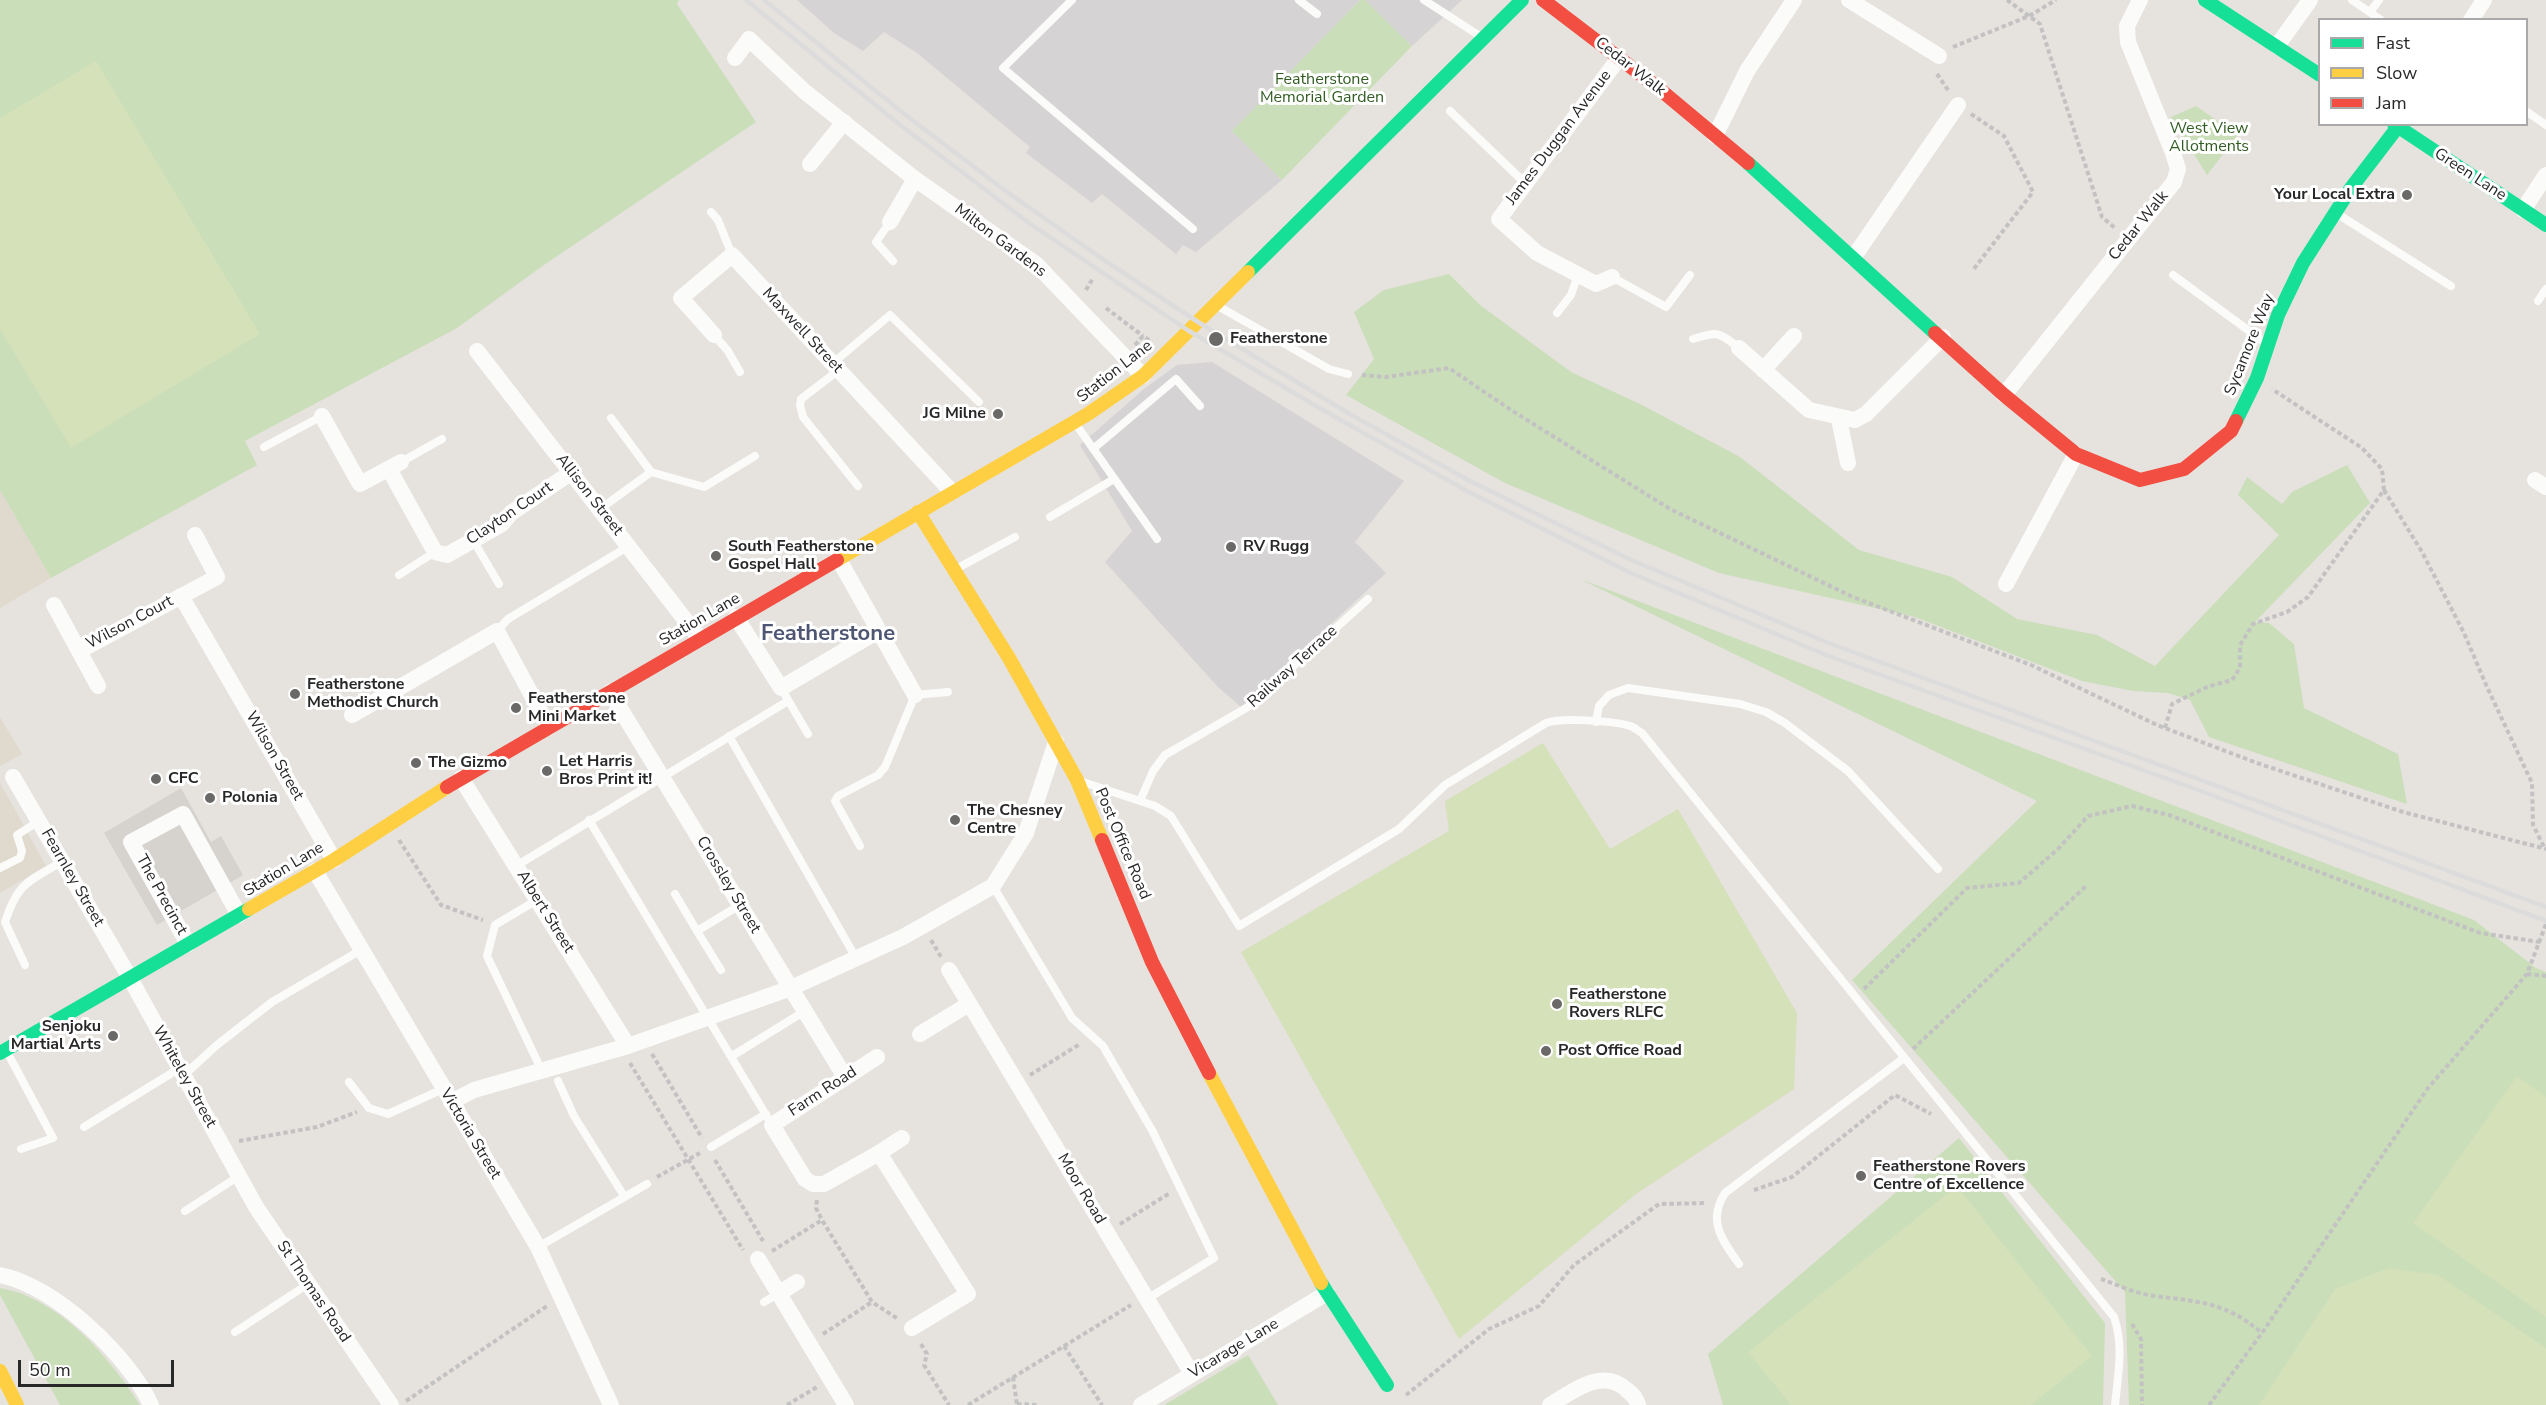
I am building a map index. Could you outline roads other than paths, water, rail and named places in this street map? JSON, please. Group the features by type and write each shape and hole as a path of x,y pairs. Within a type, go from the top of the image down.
{"main road":[{"name":"Station Lane","path":"2,1050 334,860 461,778 1074,422 1143,376 1522,0"},
{"name":"Cedar Walk","path":"1543,0 1715,136 2004,395 2076,454"},
{"path":"2205,0 2318,74"},
{"name":"Green Lane","path":"2397,126 2546,225"},
{"name":"Sycamore Way","path":"2076,454 2140,480 2184,469 2231,431 2257,378 2278,315 2303,263 2397,126"},
{"name":"Post Office Road","path":"918,512 1009,658 1077,780 1152,962 1217,1089 1327,1293 1387,1385"},
{"path":"0,1371 17,1405"}],"street":[{"path":"1715,136 1747,71 1794,0"},
{"path":"1849,0 1939,56"},
{"name":"Cedar Walk","path":"2004,395 2174,182 2178,169 2128,42 2127,26 2140,0"},
{"path":"2277,46 2310,0"},
{"path":"2472,18 2484,0"},
{"name":"Milton Gardens","path":"735,58 749,39 804,91 915,179 1036,264 1143,376"},
{"name":"James Duggan Avenue","path":"1578,275 1537,253 1499,219 1618,58"},
{"path":"1853,258 1958,105"},
{"path":"810,164 844,122"},
{"path":"2523,210 2546,175"},
{"path":"890,222 915,179"},
{"path":"714,335 681,298 732,255"},
{"name":"Maxwell Street","path":"732,255 952,492"},
{"path":"1578,275 1596,284 1612,277"},
{"path":"1764,370 1794,336"},
{"path":"1739,348 1809,410 1839,419 1854,420 1866,414 1943,338"},
{"name":"Allison Street","path":"477,351 700,639"},
{"path":"322,416 360,484 395,466 435,552"},
{"path":"1839,419 1848,463"},
{"path":"2006,584 2076,454"},
{"name":"Clayton Court","path":"435,552 447,555 502,524 511,513 572,472"},
{"name":"Wilson Court","path":"79,651 217,577 195,535"},
{"path":"838,558 915,695"},
{"name":"Wilson Court","path":"181,596 213,653"},
{"name":"Wilson Court","path":"54,605 98,686"},
{"path":"736,617 784,695 878,631"},
{"path":"352,715 497,631 549,727"},
{"name":"Wilson Street","path":"213,653 334,860"},
{"name":"Crossley Street","path":"610,692 845,1077"},
{"path":"447,1095 474,1090 624,1047 710,1019 791,988 922,926 993,886 1026,833 1056,742"},
{"name":"Fearnley Street","path":"13,777 130,978"},
{"name":"Albert Street","path":"461,778 624,1047"},
{"name":"The Precinct","path":"188,944 131,842 183,814 239,915"},
{"name":"Victoria Street","path":"315,871 538,1247 611,1405"},
{"name":"Moor Road","path":"949,970 1192,1374"},
{"name":"Whiteley Street","path":"130,978 239,1176"},
{"path":"920,1034 969,1004"},
{"name":"Farm Road","path":"877,1057 769,1120 805,1179 818,1184 824,1184 879,1153"},
{"path":"902,1138 879,1153 968,1294 912,1328"},
{"name":"St Thomas Road","path":"239,1176 256,1207 391,1405"},
{"path":"758,1259 771,1298 808,1343 846,1405"},
{"path":"0,1275 47,1294 101,1336 152,1405"},
{"path":"771,1298 797,1282"},
{"name":"Vicarage Lane","path":"1141,1405 1327,1293"},
{"path":"1550,1405 1585,1383 1611,1379 1636,1397 1638,1405"}],"lane":[{"path":"1072,0 1003,68 1193,230"},
{"path":"1299,0 1317,14"},
{"path":"1424,0 1483,39"},
{"path":"2352,0 2378,18"},
{"path":"2370,12 2379,0"},
{"path":"1450,111 1525,183"},
{"path":"2528,112 2546,125"},
{"path":"711,212 718,220 732,255"},
{"path":"2336,212 2451,286"},
{"path":"890,222 876,242 893,261"},
{"path":"1557,313 1571,295 1578,275"},
{"path":"1612,277 1666,307 1690,275"},
{"path":"2173,275 2268,344"},
{"path":"2538,301 2546,289"},
{"path":"1216,304 1329,369 1348,374"},
{"path":"858,486 803,417 801,399 890,315 979,402"},
{"path":"1693,339 1713,332 1723,335 1739,348"},
{"path":"714,335 728,351 740,372"},
{"path":"1093,448 1176,379 1200,406"},
{"path":"264,447 322,416"},
{"path":"611,418 651,472 704,487 755,456"},
{"path":"1074,422 1156,539"},
{"path":"395,466 442,439"},
{"path":"600,509 651,472"},
{"path":"1050,517 1114,479"},
{"path":"953,571 1015,537"},
{"path":"473,540 499,584"},
{"path":"497,631 508,619 629,546"},
{"path":"399,575 435,552"},
{"name":"Railway Terrace","path":"1140,801 1153,771 1165,755 1248,707 1368,600"},
{"path":"1596,722 1599,706 1609,695 1628,688 1740,704 1766,712 1785,723 1848,771 1938,869"},
{"path":"860,846 835,801 838,796 878,775 885,767 915,695 948,693"},
{"path":"516,866 729,736 784,695 808,734"},
{"path":"1077,780 1155,806 1171,816 1239,926 1399,829 1445,785 1546,723 1555,719 1631,726 1642,734 2114,1317 2119,1330 2115,1405"},
{"path":"729,736 856,958"},
{"path":"589,820 769,1120 711,1146"},
{"path":"0,868 20,858 22,851 17,835 39,821"},
{"path":"25,966 4,922 10,905 15,894 24,885 63,861"},
{"path":"993,886 1072,1018 1103,1046 1147,1122 1214,1258 1146,1297"},
{"path":"675,894 721,970"},
{"path":"537,900 495,925 487,956 543,1071"},
{"path":"697,932 740,905"},
{"path":"84,1127 182,1072 272,1002 361,950"},
{"path":"732,1056 805,1011"},
{"path":"2,1050 53,1138 21,1149"},
{"path":"1739,1264 1722,1240 1716,1217 1719,1203 1725,1193 1904,1058"},
{"path":"558,1081 574,1116 624,1196"},
{"path":"349,1082 369,1108 388,1114 447,1095"},
{"path":"185,1211 239,1176"},
{"path":"538,1247 647,1184"},
{"path":"235,1332 308,1284"}],"railway":[{"path":"746,0 899,124 1029,223 1189,331 1467,491 1631,573 1826,655 2209,794 2546,921"},
{"path":"764,0 903,113 1007,192 1104,260 1198,322 1348,413 1470,481 1629,559 1831,644 2546,907"}],"place":[{"name":"Your Local Extra","path":"2407,195"},
{"name":"Featherstone","path":"1216,339"},
{"name":"JG Milne","path":"998,414"},
{"name":"RV Rugg","path":"1231,547"},
{"name":"South Featherstone Gospel Hall","path":"716,556"},
{"name":"Featherstone Methodist Church","path":"295,694"},
{"name":"Featherstone Mini Market","path":"516,708"},
{"name":"The Gizmo","path":"416,763"},
{"name":"Let Harris Bros Print it!","path":"547,771"},
{"name":"CFC","path":"156,779"},
{"name":"Polonia","path":"210,798"},
{"name":"The Chesney Centre","path":"955,820"},
{"name":"Featherstone Rovers RLFC","path":"1557,1004"},
{"name":"Senjoku Martial Arts","path":"113,1036"},
{"name":"Post Office Road","path":"1546,1051"},
{"name":"Featherstone Rovers Centre of Excellence","path":"1861,1176"}],"district":[{"name":"Featherstone","path":"828,635"}],"park label":[{"name":"Featherstone Memorial Garden","path":"1322,89"},
{"name":"West View Allotments","path":"2209,138"}]}
